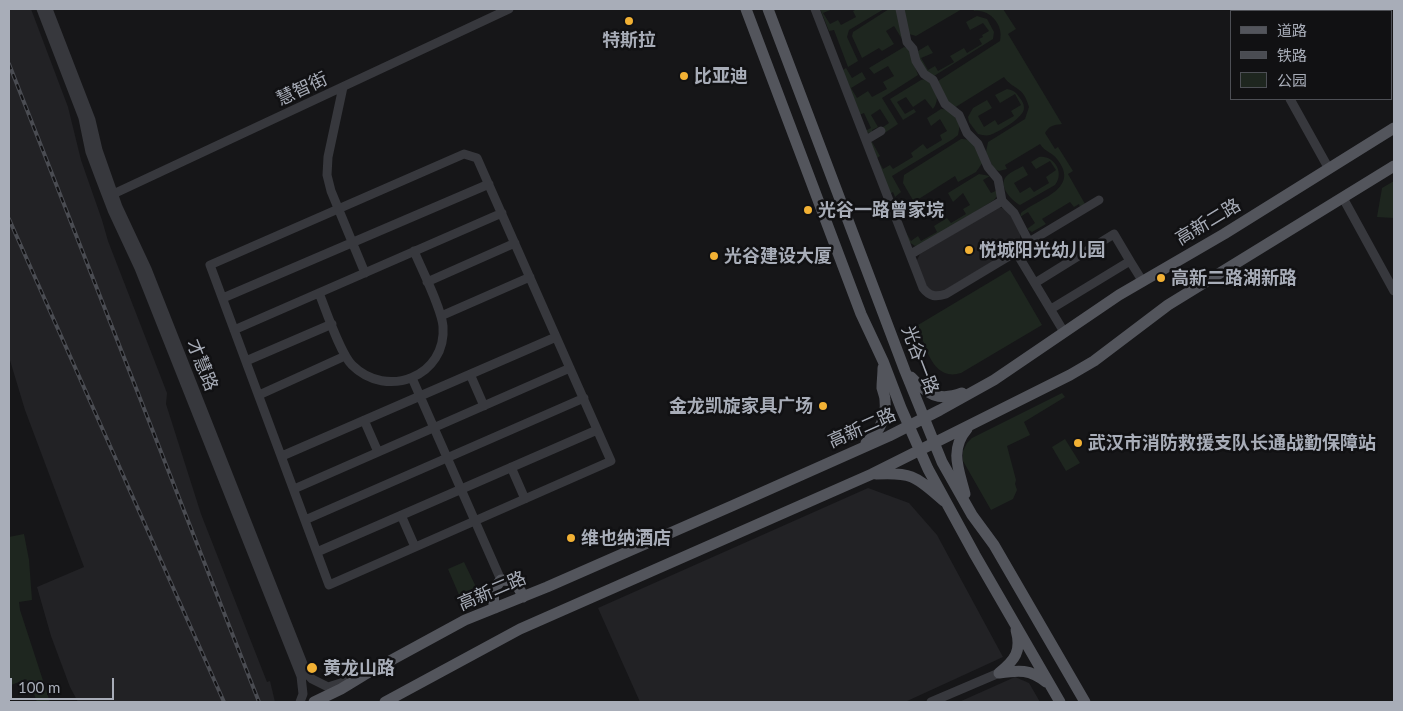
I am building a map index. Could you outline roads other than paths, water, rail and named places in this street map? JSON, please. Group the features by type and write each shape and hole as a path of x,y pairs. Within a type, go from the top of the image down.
{"main road":[{"name":"光谷一路","path":"746,9 861,314 883,361 920,451 947,503 1060,702"},
{"name":"光谷一路","path":"768,9 942,462 967,505 994,545 1085,702"},
{"path":"764,54 779,78 784,79 786,76 786,66 782,46"},
{"name":"高新二路","path":"314,702 341,690 364,675 465,620 524,596 909,426 994,380 1064,332 1143,282 1394,128"},
{"path":"385,702 544,618 872,474 935,444 1094,361 1168,306 1394,166"},
{"path":"860,448 874,436 885,414 886,399 882,389 883,361"},
{"path":"906,371 925,391 938,396 953,396 994,380"},
{"path":"967,505 956,457 956,446 959,437 969,426"},
{"path":"872,474 907,474 921,481 947,503"},
{"path":"495,608 493,593 496,585 501,580 510,580 516,583 524,596"},
{"path":"999,673 1012,662 1018,651 1019,639 1014,621"},
{"path":"999,673 1029,672 1038,675 1051,686"}],"street":[{"name":"才慧路","path":"41,9 83,118 90,152 147,269 307,674 312,680 328,686 364,675"},
{"name":"才慧路","path":"48,9 91,120 109,193 301,676 303,694 300,702"},
{"name":"慧智街","path":"109,193 499,9"},
{"name":"慧智街","path":"109,193 510,9"},
{"path":"816,9 923,288 929,295 937,297 946,294 1099,200"},
{"path":"900,9 907,42 913,49 916,61 924,74 933,80 945,104 959,115 967,132 978,144 988,167 998,179 1002,201 1014,213 1029,242"},
{"path":"343,87 327,167 328,184 365,273"},
{"path":"1291,100 1329,169"},
{"path":"866,140 882,131"},
{"path":"464,154 478,158 489,184 611,461 329,585 210,265 464,154"},
{"path":"223,298 489,184"},
{"path":"1343,198 1394,291"},
{"path":"911,254 1002,201"},
{"path":"234,330 502,213"},
{"path":"1035,282 1114,234 1143,282"},
{"path":"427,282 515,242"},
{"path":"319,293 346,356 356,369 374,379 385,382 396,382 412,378 425,370 437,354 443,333 441,316 414,251"},
{"path":"1016,252 1064,332"},
{"path":"1050,308 1130,261"},
{"path":"441,316 530,276"},
{"path":"246,361 332,324"},
{"path":"282,456 556,336"},
{"path":"259,395 346,356"},
{"path":"294,489 570,368"},
{"path":"470,374 484,406"},
{"path":"412,378 501,580"},
{"path":"305,520 584,398"},
{"path":"364,420 378,452"},
{"path":"317,552 597,430"},
{"path":"511,467 524,499"},
{"path":"401,515 415,547"},
{"path":"931,702 999,673"}],"railway":[{"path":"9,64 259,702"},
{"path":"9,219 224,702"}],"place":[{"name":"特斯拉","path":"629,21"},
{"name":"比亚迪","path":"684,76"},
{"name":"光谷一路曾家垸","path":"808,210"},
{"name":"悦城阳光幼儿园","path":"969,250"},
{"name":"光谷建设大厦","path":"714,256"},
{"name":"高新二路湖新路","path":"1161,278"},
{"name":"金龙凯旋家具广场","path":"823,406"},
{"name":"武汉市消防救援支队长通战勤保障站","path":"1078,443"},
{"name":"维也纳酒店","path":"571,538"},
{"name":"黄龙山路","path":"312,668"}]}
